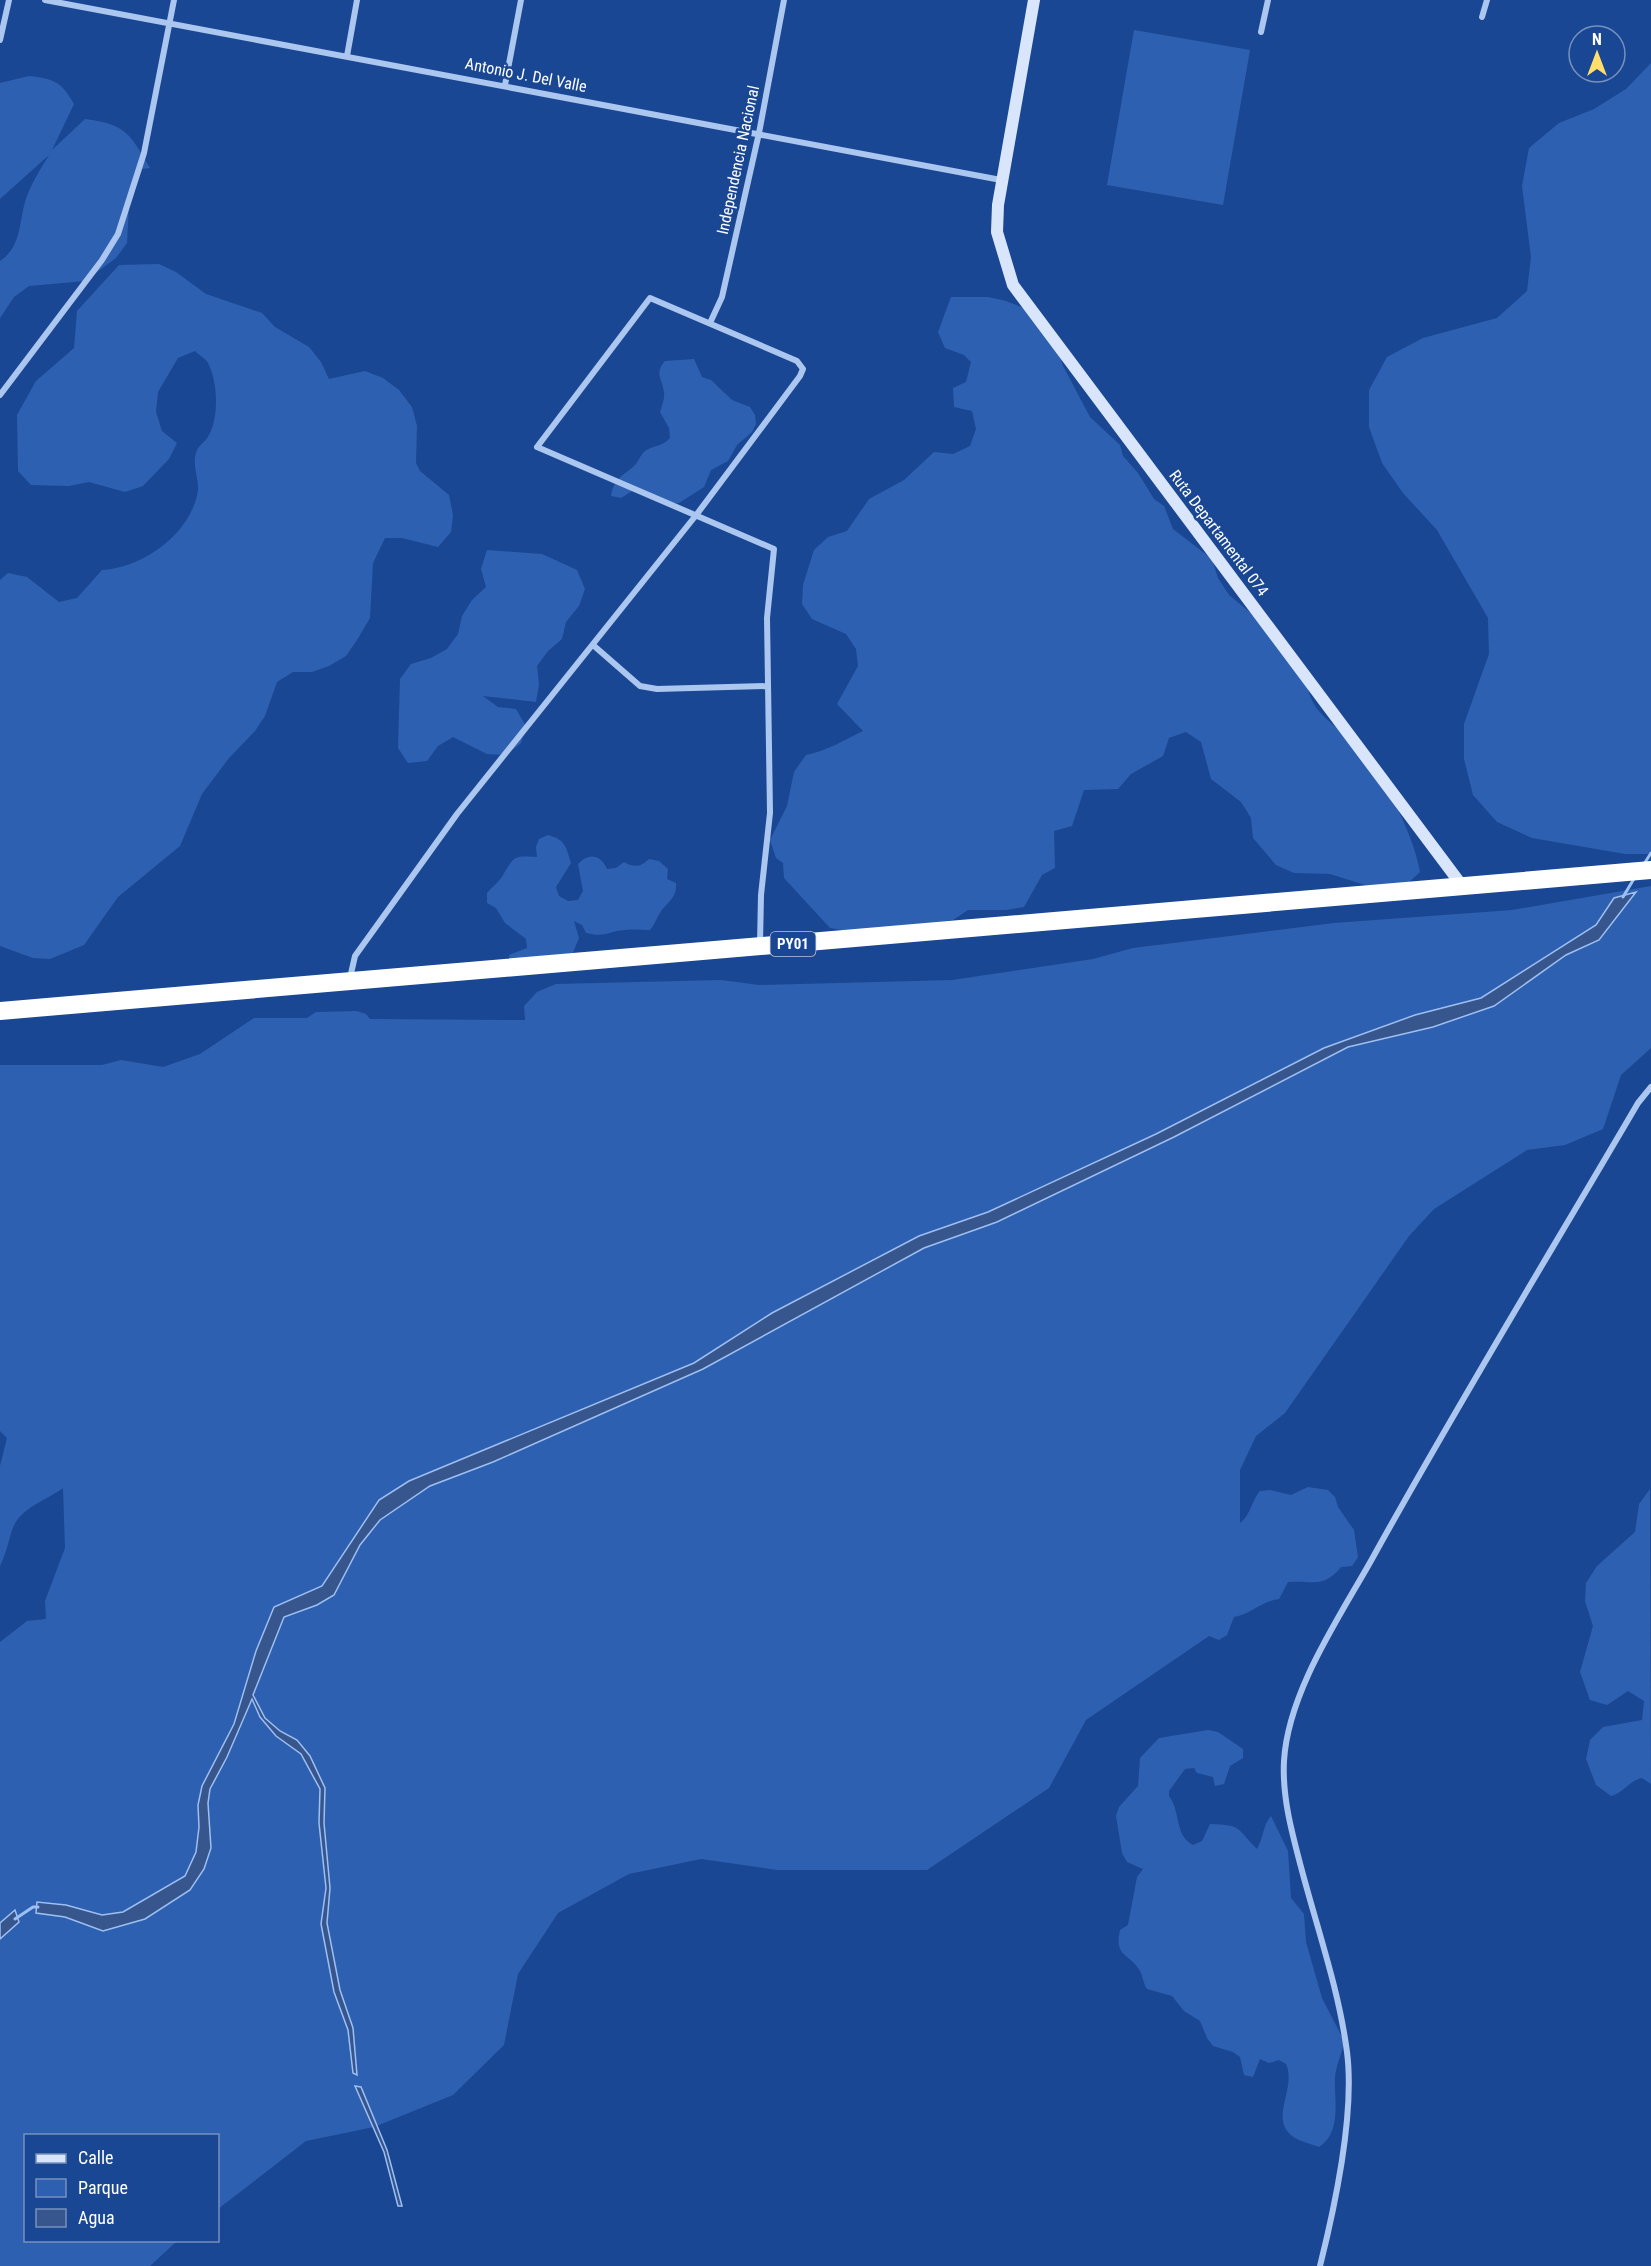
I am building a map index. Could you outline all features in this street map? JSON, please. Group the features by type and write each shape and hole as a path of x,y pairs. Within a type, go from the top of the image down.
{"highway":[{"name":"PY01","path":"0,1011 1651,870"}],"street":[{"path":"0,40 9,0"},
{"name":"Antonio J. Del Valle","path":"45,0 1001,180"},
{"path":"0,395 102,260 118,234 144,153 174,0"},
{"path":"347,56 357,0"},
{"path":"505,85 521,0"},
{"name":"Independencia Nacional","path":"710,323 722,297 759,133 784,0"},
{"name":"Ruta Departamental 074","path":"1034,0 1001,180 997,232 1013,285 1463,887"},
{"path":"1261,32 1268,0"},
{"path":"1482,17 1487,0"},
{"path":"349,982 355,956 457,814 697,514 803,369 797,361 650,298 537,447 697,514 774,549 767,618 770,813 761,895 760,947"},
{"path":"592,645 640,686 657,689 768,686"},
{"path":"1320,2266 1345,2129 1348,2063 1336,1998 1291,1828 1284,1761 1289,1731 1313,1666 1403,1502 1638,1103 1651,1087"}],"green space":[{"path":"1134,30 1250,50 1223,205 1107,185"},
{"path":"1651,63 1651,854 1625,854 1532,838 1497,822 1473,795 1464,759 1464,724 1489,654 1488,618 1437,530 1403,493 1382,463 1369,427 1369,390 1387,357 1423,338 1497,318 1527,291 1531,257 1522,186 1529,148 1559,123 1594,109 1626,89"},
{"path":"29,76 56,82 65,90 74,104 52,150 85,119 99,121 110,124 125,133 150,168 142,169 129,204 127,243 116,258 85,281 29,286 14,297 0,318 0,261 16,242 27,196 49,155 0,199 0,83"},
{"path":"159,264 176,272 206,294 262,313 275,327 309,347 321,362 329,379 365,371 383,378 399,390 412,407 417,426 416,463 420,471 449,495 453,515 451,532 438,547 402,538 385,538 373,563 370,618 346,656 329,666 312,672 293,672 277,682 265,716 255,731 229,758 202,794 180,846 118,897 84,945 50,959 33,958 0,946 0,580 8,573 27,577 59,602 77,598 102,570 133,563 149,555 176,534 194,506 198,490 195,458 212,428 216,409 214,380 208,363 195,351 178,358 158,392 156,412 162,431 177,443 169,459 143,486 125,492 89,482 69,486 31,485 18,471 17,415 36,381 74,348 77,311 119,265"},
{"path":"951,297 988,297 1006,301 1024,308 1052,331 1063,366 1090,417 1120,445 1123,456 1138,473 1154,499 1164,506 1173,529 1212,559 1218,578 1229,595 1258,619 1308,688 1321,714 1358,747 1378,774 1404,823 1416,856 1420,872 1406,885 1365,885 1330,874 1294,873 1276,865 1253,838 1251,818 1241,802 1211,779 1201,742 1186,732 1169,738 1163,756 1131,774 1118,789 1084,790 1072,826 1054,831 1055,868 1042,875 1024,907 1006,910 968,910 953,920 912,925 887,938 830,928 784,878 783,863 776,858 770,840 787,806 794,772 806,755 828,748 863,731 837,704 858,666 856,649 846,634 812,619 802,604 803,585 814,550 828,537 847,531 869,499 904,480 934,452 953,454 970,446 976,429 972,411 954,407 953,388 966,382 971,362 964,355 945,348 938,332"},
{"path":"694,359 702,377 711,380 732,400 750,407 755,415 756,424 752,432 737,445 728,461 711,470 704,487 679,503 670,504 637,488 621,498 611,496 616,482 635,465 643,453 670,438 669,428 660,412 664,394 659,373 662,365 665,361"},
{"path":"487,550 542,554 577,570 585,589 579,606 566,622 562,639 548,651 537,666 539,684 536,702 483,696 498,707 516,709 526,726 521,743 506,755 487,754 453,737 438,746 427,761 408,763 398,748 400,679 411,664 431,658 447,649 458,634 462,616 472,600 486,587 481,569"},
{"path":"548,835 562,842 571,863 556,887 559,896 568,901 578,900 583,891 578,864 586,858 598,858 607,869 616,868 624,862 637,866 649,859 659,861 668,869 667,879 676,883 676,888 650,930 593,934 586,933 582,925 574,921 579,938 572,955 510,964 509,955 527,948 526,939 505,923 496,908 487,903 487,893 500,880 513,860 519,857 537,857 536,847 539,839"},
{"path":"1651,886 1651,1048 1621,1075 1603,1129 1565,1145 1527,1150 1434,1209 1409,1236 1285,1413 1256,1436 1240,1470 1240,1523 1260,1491 1270,1490 1291,1495 1308,1487 1328,1490 1335,1497 1338,1507 1354,1530 1358,1557 1352,1566 1341,1567 1335,1574 1323,1581 1288,1582 1279,1599 1234,1617 1227,1635 1219,1640 1209,1636 1086,1720 1049,1788 927,1870 777,1870 701,1859 629,1874 558,1913 518,1974 504,2045 453,2095 374,2127 306,2141 219,2208 219,2134 24,2134 24,2242 176,2242 150,2266 0,2266 0,1642 27,1621 46,1619 45,1601 65,1548 63,1488 27,1510 16,1522 0,1566 0,1466 7,1438 0,1431 0,1065 102,1065 121,1060 163,1067 200,1054 254,1018 307,1018 316,1012 357,1011 366,1014 370,1019 525,1020 524,1006 537,992 556,984 721,980 759,985 952,980 1093,959 1133,948 1334,923 1512,910"},
{"path":"1650,1489 1651,1784 1642,1778 1611,1796 1596,1785 1586,1759 1590,1740 1603,1727 1642,1720 1644,1701 1628,1691 1607,1705 1590,1700 1580,1672 1593,1626 1585,1601 1586,1583 1597,1566 1635,1532 1639,1504"},
{"path":"1208,1730 1218,1732 1243,1749 1243,1758 1230,1766 1224,1784 1215,1786 1213,1777 1197,1773 1194,1768 1185,1769 1169,1791 1169,1796 1173,1802 1180,1829 1187,1841 1193,1845 1202,1841 1210,1824 1221,1824 1238,1829 1257,1849 1271,1816 1288,1851 1291,1898 1304,1914 1306,1942 1322,1998 1344,2041 1335,2077 1334,2125 1326,2141 1319,2147 1295,2138 1286,2129 1283,2112 1288,2083 1286,2064 1279,2060 1269,2063 1260,2059 1253,2077 1244,2075 1240,2057 1233,2052 1213,2046 1200,2021 1184,2011 1172,1996 1147,1989 1140,1971 1119,1946 1120,1930 1128,1925 1137,1877 1143,1869 1127,1862 1122,1853 1116,1816 1119,1807 1138,1786 1140,1758 1159,1738"}],"water":[{"path":"1636,892 1599,940 1566,955 1494,1006 1433,1027 1348,1047 1174,1137 997,1222 924,1248 703,1369 493,1462 430,1486 380,1520 360,1545 334,1595 317,1605 284,1617 253,1695 265,1718 280,1731 297,1740 310,1756 325,1788 324,1823 330,1888 327,1923 340,1990 353,2028 357,2075 353,2073 348,2030 334,1992 321,1924 326,1888 319,1823 320,1789 301,1754 276,1736 260,1717 252,1699 227,1757 210,1789 208,1803 211,1848 204,1869 190,1890 145,1919 103,1931 65,1917 36,1913 37,1902 66,1905 102,1915 123,1912 185,1876 196,1852 199,1827 198,1805 202,1786 234,1724 256,1651 274,1607 322,1586 379,1500 409,1481 694,1363 772,1313 919,1236 988,1212 1156,1134 1324,1048 1415,1015 1481,998 1596,925 1614,898"},
{"path":"15,1910 19,1922 0,1939 0,1923"},
{"path":"355,2086 361,2087 387,2150 402,2206 398,2206 384,2152"}],"waterway":[{"path":"1644,864 1651,853"},
{"path":"1623,897 1635,877"},
{"path":"15,1919 33,1907 38,1907"}]}
